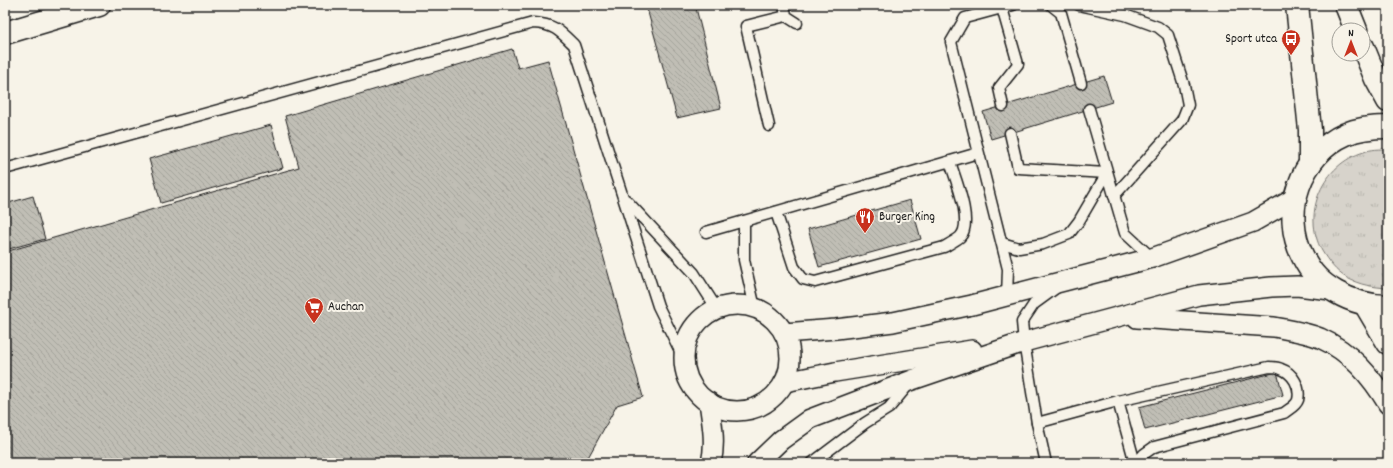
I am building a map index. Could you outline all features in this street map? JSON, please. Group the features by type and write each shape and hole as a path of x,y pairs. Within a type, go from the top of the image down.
{"main road":[{"path":"5,33 99,5"},
{"path":"1298,5 1310,130 1310,164"},
{"path":"1346,5 1353,22"},
{"path":"1369,62 1376,79 1388,101"},
{"path":"1388,127 1362,129 1346,134 1328,145 1320,152 1300,180 1295,198 1293,221 1294,233 1299,250 1307,265 1318,280 1331,290 1344,297 1365,304 1388,306"},
{"path":"1365,304 1388,343"}],"street":[{"path":"784,332 836,329 893,322 972,305 1152,258 1253,222 1295,198"},
{"path":"757,463 781,440 810,419 912,380 1024,342 1199,296 1271,286 1297,286 1331,290"},
{"path":"730,306 755,308 776,322 784,332 790,358 789,370 784,382 776,394 764,404 751,409 736,411 722,409 709,402 698,393 691,383 684,361 686,345 692,330 703,318 717,309 730,306"},
{"path":"1122,317 1274,327 1296,331 1319,338 1348,355 1364,370 1388,404"},
{"path":"784,382 835,372 1024,342"},
{"path":"709,402 714,434 711,463"}],"lane":[{"path":"784,5 786,16"},
{"path":"1007,296 1008,269 951,42 966,18 1013,5"},
{"path":"1051,5 1061,13 1081,83"},
{"path":"1079,5 1125,15 1158,27 1168,35 1184,85 1188,105 1182,120 1114,196"},
{"path":"1002,8 1018,64 999,88 1003,106"},
{"path":"769,126 746,26 786,16 797,23"},
{"path":"5,169 533,23 543,23 557,29 574,45 658,306 684,361"},
{"path":"1089,109 1125,233 1152,258"},
{"path":"1010,133 1018,168 1107,173"},
{"path":"706,232 978,153"},
{"path":"776,212 794,267 803,279 816,282 944,247 960,236 965,227 965,213 950,162"},
{"path":"1002,243 1019,248 1043,244 1069,234 1080,221 1107,173"},
{"path":"623,197 694,273 717,309"},
{"path":"744,221 744,260 755,308"},
{"path":"1046,463 1037,423 1022,322 1034,304 1067,280"},
{"path":"1037,423 1118,401 1269,367 1280,368 1289,373 1296,382 1298,401 1284,412 1154,447 1144,454 1136,463"},
{"path":"812,463 865,423 889,408 912,380"},
{"path":"1118,401 1136,463"}],"green space":[{"path":"1388,149 1388,288 1362,284 1339,273 1322,251 1316,236 1314,221 1315,206 1320,192 1327,179 1337,167 1350,158 1367,151"}],"building":[{"path":"646,5 708,5 696,8 721,108 677,118"},
{"name":"Auchan","path":"512,49 518,68 548,60 643,397 617,405 585,463 5,463 5,252 299,167 285,116"},
{"path":"1104,76 1112,102 991,139 983,112"},
{"path":"271,125 283,168 161,203 149,159"},
{"path":"33,196 45,239 5,250 5,204"},
{"name":"Burger King","path":"910,200 921,239 819,267 808,229"},
{"path":"1277,372 1283,395 1145,430 1139,407"}],"place":[{"name":"Sport utca","path":"1291,56"},
{"name":"Burger King","path":"865,234"},
{"name":"Auchan","path":"314,324"}]}
